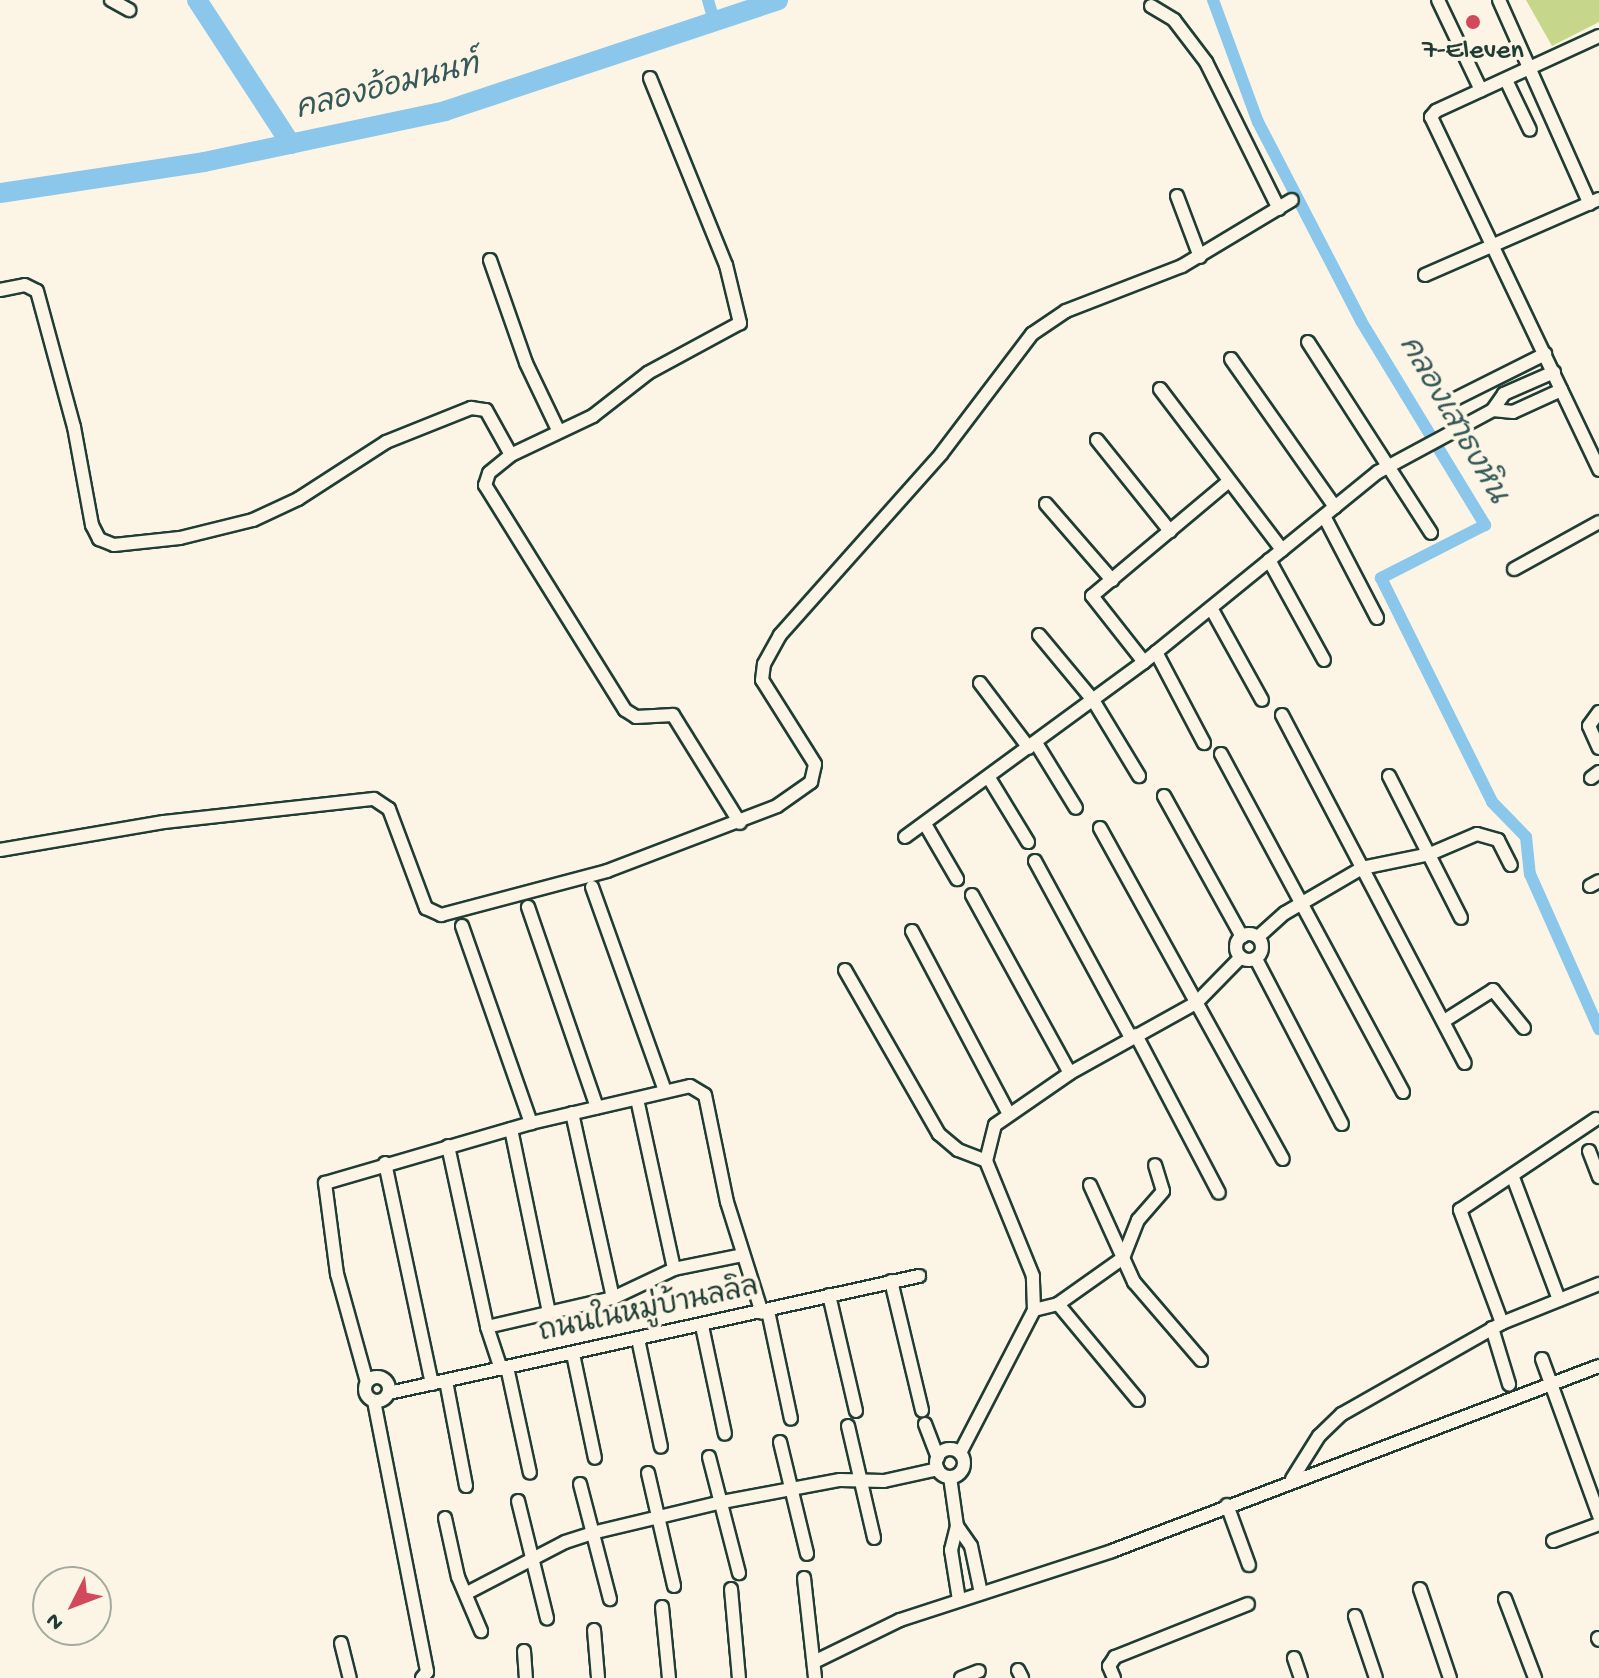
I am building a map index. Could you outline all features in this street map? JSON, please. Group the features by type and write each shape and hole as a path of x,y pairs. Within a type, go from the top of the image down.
{"street":[{"path":"111,0 129,10"},
{"path":"1438,0 1481,90"},
{"path":"1425,275 1495,247 1594,201 1499,0"},
{"path":"1151,6 1174,20 1206,62 1279,209"},
{"path":"1599,36 1481,90 1431,117 1599,470"},
{"path":"650,78 706,213 742,317 733,331 648,373 593,416 511,455 489,473 485,485 625,710 636,717 673,715 740,823"},
{"path":"1506,80 1530,130"},
{"path":"1177,196 1200,257"},
{"path":"0,850 164,822 374,799 389,809 426,908 441,915 607,871 740,823 777,806 815,772 806,746 760,673 780,635 941,454 1032,334 1066,311 1200,257 1292,200"},
{"path":"490,260 526,363 559,432"},
{"path":"0,290 25,285 37,291 74,427 92,525 99,539 114,545 180,538 253,520 298,499 386,442 471,408 486,410 511,455"},
{"path":"1308,342 1431,533"},
{"path":"1455,399 1545,354"},
{"path":"1231,359 1335,507"},
{"path":"905,837 1144,662 1389,465 1493,410 1504,394 1554,372"},
{"path":"1160,389 1282,550"},
{"path":"1493,410 1513,412 1561,390"},
{"path":"1097,440 1170,531"},
{"path":"1144,662 1092,596 1228,482"},
{"path":"1046,504 1112,580"},
{"path":"1324,516 1377,618"},
{"path":"1514,569 1599,522"},
{"path":"1269,560 1324,660"},
{"path":"1211,608 1262,700"},
{"path":"1039,635 1093,700 1139,776"},
{"path":"1156,652 1204,743"},
{"path":"980,683 1032,746 1076,808"},
{"path":"1599,712 1589,726 1599,748"},
{"path":"1282,715 1465,1063"},
{"path":"1221,754 1304,901 1403,1092"},
{"path":"1389,776 1461,918"},
{"path":"989,778 1028,842"},
{"path":"1164,796 1242,937"},
{"path":"925,824 957,879"},
{"path":"1100,828 1283,1159"},
{"path":"1242,937 1258,937 1304,901 1362,868 1430,854 1488,835 1498,840 1511,865"},
{"path":"1035,861 1219,1193"},
{"path":"592,887 665,1091"},
{"path":"972,895 1070,1073"},
{"path":"528,907 597,1107"},
{"path":"462,926 531,1123"},
{"path":"912,931 1008,1112"},
{"path":"1241,957 1237,945 1242,937"},
{"path":"1256,959 1262,946 1258,937"},
{"path":"950,1477 963,1469 960,1453 1034,1310 1033,1276 986,1161 995,1125 1008,1112 1070,1073 1196,1003 1241,957"},
{"path":"1241,957 1256,959"},
{"path":"1256,959 1342,1124"},
{"path":"845,970 939,1134 958,1150 986,1161"},
{"path":"1444,1021 1493,990 1524,1028"},
{"path":"422,1678 427,1672 374,1401 366,1395 367,1382 350,1329 323,1193 325,1183 334,1177 531,1123 690,1086 705,1095 743,1255 765,1312 791,1419"},
{"path":"637,1099 674,1269"},
{"path":"572,1113 613,1298"},
{"path":"1509,1384 1497,1325 1460,1210 1596,1119"},
{"path":"511,1129 549,1313"},
{"path":"448,1146 487,1327 504,1368 530,1473"},
{"path":"1589,1151 1599,1177"},
{"path":"385,1163 432,1384"},
{"path":"1034,1310 1058,1304 1123,1258 1138,1220 1163,1191 1155,1165"},
{"path":"1514,1180 1559,1300"},
{"path":"1090,1185 1123,1258 1145,1297 1201,1360"},
{"path":"487,1327 613,1298 674,1269 743,1255"},
{"name":"ถนนในหมู่บ้านลลิล","path":"374,1401 389,1393 919,1276"},
{"path":"891,1281 922,1410"},
{"path":"1292,1479 1319,1436 1342,1414 1497,1325 1599,1284"},
{"path":"829,1295 856,1411"},
{"path":"1058,1304 1138,1400"},
{"path":"702,1326 725,1434"},
{"path":"638,1339 661,1447"},
{"path":"573,1354 595,1458"},
{"path":"1542,1359 1599,1516"},
{"path":"814,1662 839,1646 959,1600 1112,1551 1292,1479 1599,1366"},
{"path":"367,1382 380,1378 389,1393"},
{"path":"446,1381 466,1486"},
{"path":"925,1424 938,1463 950,1477 957,1526 951,1550 959,1600"},
{"path":"848,1426 874,1538"},
{"path":"780,1442 807,1554"},
{"path":"467,1593 592,1533 790,1489 860,1482 938,1463 945,1450 960,1453"},
{"path":"709,1457 739,1573"},
{"path":"648,1473 674,1586"},
{"path":"580,1484 610,1599"},
{"path":"518,1501 547,1618"},
{"path":"1227,1505 1249,1565"},
{"path":"445,1518 458,1577 481,1631"},
{"path":"1553,1541 1599,1524"},
{"path":"957,1526 971,1546 981,1593"},
{"path":"804,1578 815,1678"},
{"path":"731,1589 739,1678"},
{"path":"1420,1589 1450,1678"},
{"path":"1505,1599 1535,1678"},
{"path":"1114,1678 1109,1666 1115,1657 1248,1604"},
{"path":"662,1607 669,1678"},
{"path":"1355,1616 1376,1678"},
{"path":"594,1630 598,1678"},
{"path":"341,1643 350,1678"},
{"path":"524,1651 526,1678"},
{"path":"1294,1658 1301,1678"},
{"path":"961,1678 979,1671"}],"green space":[{"path":"1526,0 1599,0 1599,22 1552,46"}],"waterway":[{"path":"197,0 291,144"},
{"path":"708,0 714,21"},
{"name":"คลองอ้อมนนท์","path":"0,193 204,162 445,111 778,0"},
{"name":"คลองเสาธงหิน","path":"1213,0 1258,122 1361,321 1485,525 1381,578 1492,802 1526,837 1530,874 1599,1029"}],"place":[{"name":"7-Eleven","path":"1473,22"}]}
